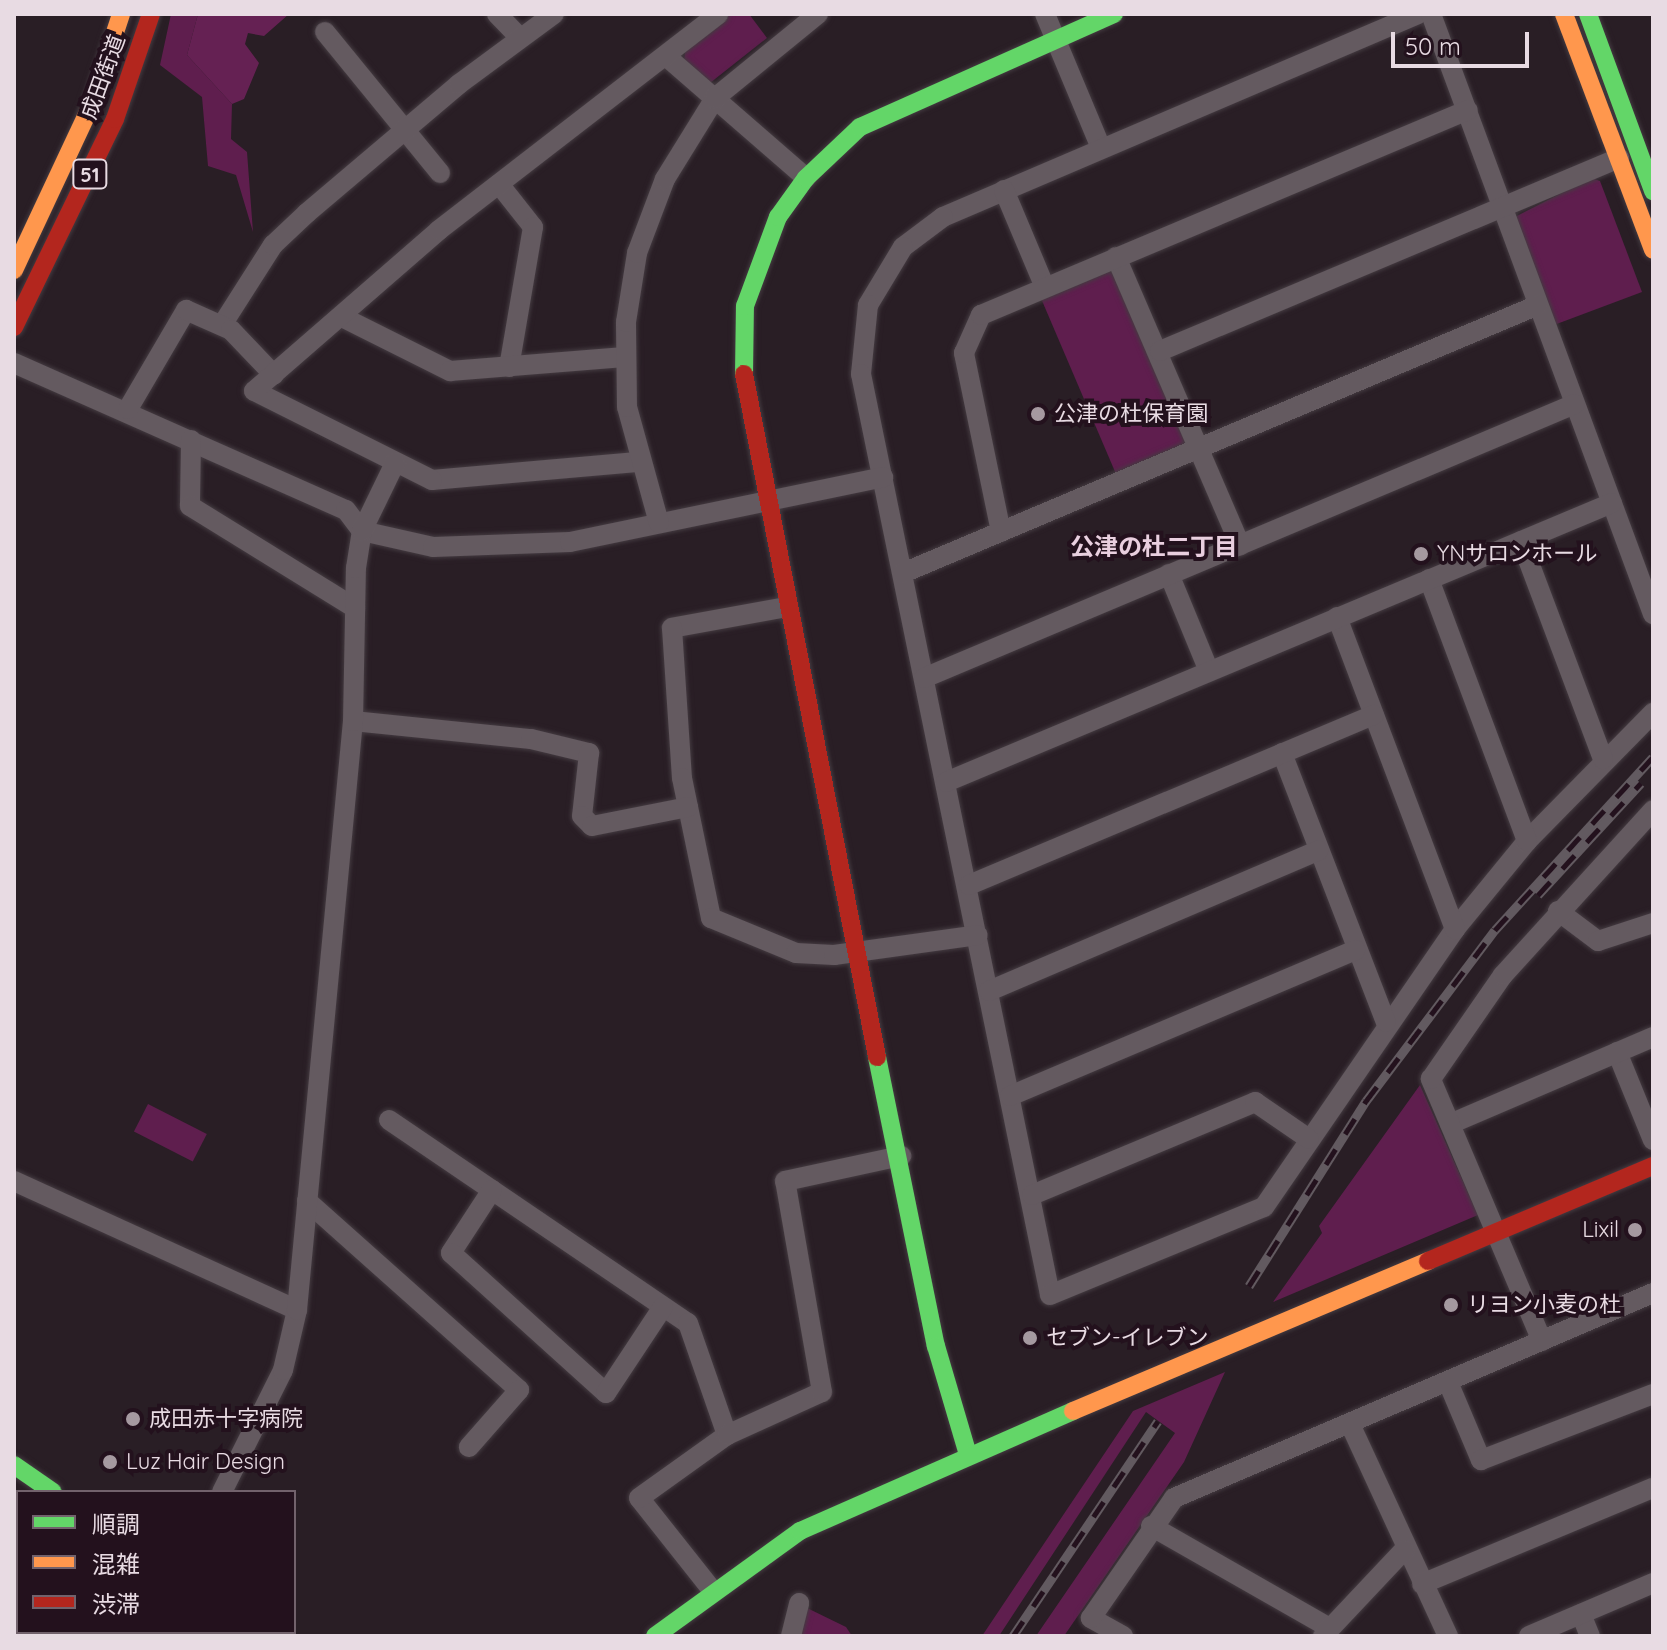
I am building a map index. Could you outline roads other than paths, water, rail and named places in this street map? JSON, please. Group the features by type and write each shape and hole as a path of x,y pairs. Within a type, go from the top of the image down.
{"main road":[{"name":"成田街道","path":"14,270 90,108 121,14"},
{"name":"成田街道","path":"14,327 115,119 151,14"},
{"path":"968,1455 936,1346 861,956 744,399 745,306 758,259 806,178 860,127 896,106 1114,14"},
{"path":"1564,14 1653,250"},
{"path":"1588,14 1653,191"},
{"path":"655,1636 712,1590 800,1531 968,1455 1653,1166"},
{"path":"14,1465 50,1490"}],"street":[{"path":"497,14 519,37"},
{"path":"222,325 273,245 405,130 519,37 554,14"},
{"path":"637,462 432,480 254,391 499,184 667,57 718,14"},
{"path":"659,523 637,462 624,357 628,290 649,217 715,98 818,14"},
{"path":"1045,14 1101,148"},
{"path":"1418,14 1004,190 922,230 878,282 860,351 1050,1295 1264,1207 1386,1022 1455,929 1527,841 1603,759 1653,713"},
{"path":"1431,14 1653,614"},
{"path":"325,32 440,173"},
{"path":"667,57 806,178"},
{"path":"1001,532 963,344 987,310 1468,110"},
{"path":"1160,351 1619,158"},
{"path":"499,184 533,227 509,367"},
{"path":"1004,190 1044,285"},
{"path":"1116,257 1160,351 1240,545"},
{"path":"903,573 1538,305"},
{"path":"128,409 186,310 222,325 274,375"},
{"path":"344,318 450,371 624,357"},
{"path":"14,363 128,409 346,510 362,531 433,547 480,548 570,542 883,477"},
{"path":"924,678 1575,404"},
{"path":"191,440 190,506 355,608"},
{"path":"223,1490 283,1370 297,1310 353,721 355,608 362,531 395,463"},
{"path":"946,782 1612,503"},
{"path":"1521,541 1603,759"},
{"path":"1169,574 1209,671"},
{"path":"1429,579 1527,841"},
{"path":"787,607 672,628 688,807 711,918 796,953 861,956 978,935"},
{"path":"1337,617 1455,929"},
{"path":"969,885 1374,715"},
{"path":"353,721 531,739 589,753 582,816 592,826 688,807"},
{"path":"1282,753 1355,950 1386,1022"},
{"path":"1542,1341 1431,1079 1558,911 1653,810"},
{"path":"989,991 1318,851"},
{"path":"1558,911 1598,941 1653,923"},
{"path":"1010,1096 1355,950"},
{"path":"1450,1124 1653,1037"},
{"path":"1617,1052 1653,1140"},
{"path":"1032,1195 1255,1102 1309,1139"},
{"path":"389,1120 688,1323 727,1435"},
{"path":"712,1590 639,1498 727,1435 822,1392 785,1181 901,1156"},
{"path":"14,1181 297,1310"},
{"path":"492,1190 451,1253 606,1393 663,1307"},
{"path":"307,1201 519,1390 469,1447"},
{"path":"1123,1636 1091,1618 1151,1526 1174,1498 1653,1293"},
{"path":"1448,1382 1481,1460 1652,1399"},
{"path":"1350,1424 1404,1550 1448,1636"},
{"path":"1422,1584 1653,1488"},
{"path":"1151,1526 1326,1632 1404,1550"},
{"path":"1529,1636 1653,1583"},
{"path":"791,1636 799,1603"},
{"path":"1581,1614 1590,1636"}],"railway":[{"path":"1249,1286 1366,1101 1495,930 1653,757"},
{"path":"1538,895 1641,783"},
{"path":"1013,1636 1158,1421"}],"place":[{"name":"公津の杜保育園","path":"1038,414"},
{"name":"YNサロンホール","path":"1421,554"},
{"name":"Lixil","path":"1635,1230"},
{"name":"リヨン小麦の杜","path":"1451,1305"},
{"name":"セブン-イレブン","path":"1030,1338"},
{"name":"成田赤十字病院","path":"133,1419"},
{"name":"Luz Hair Design","path":"110,1462"}],"district":[{"name":"公津の杜二丁目","path":"1154,547"}]}
